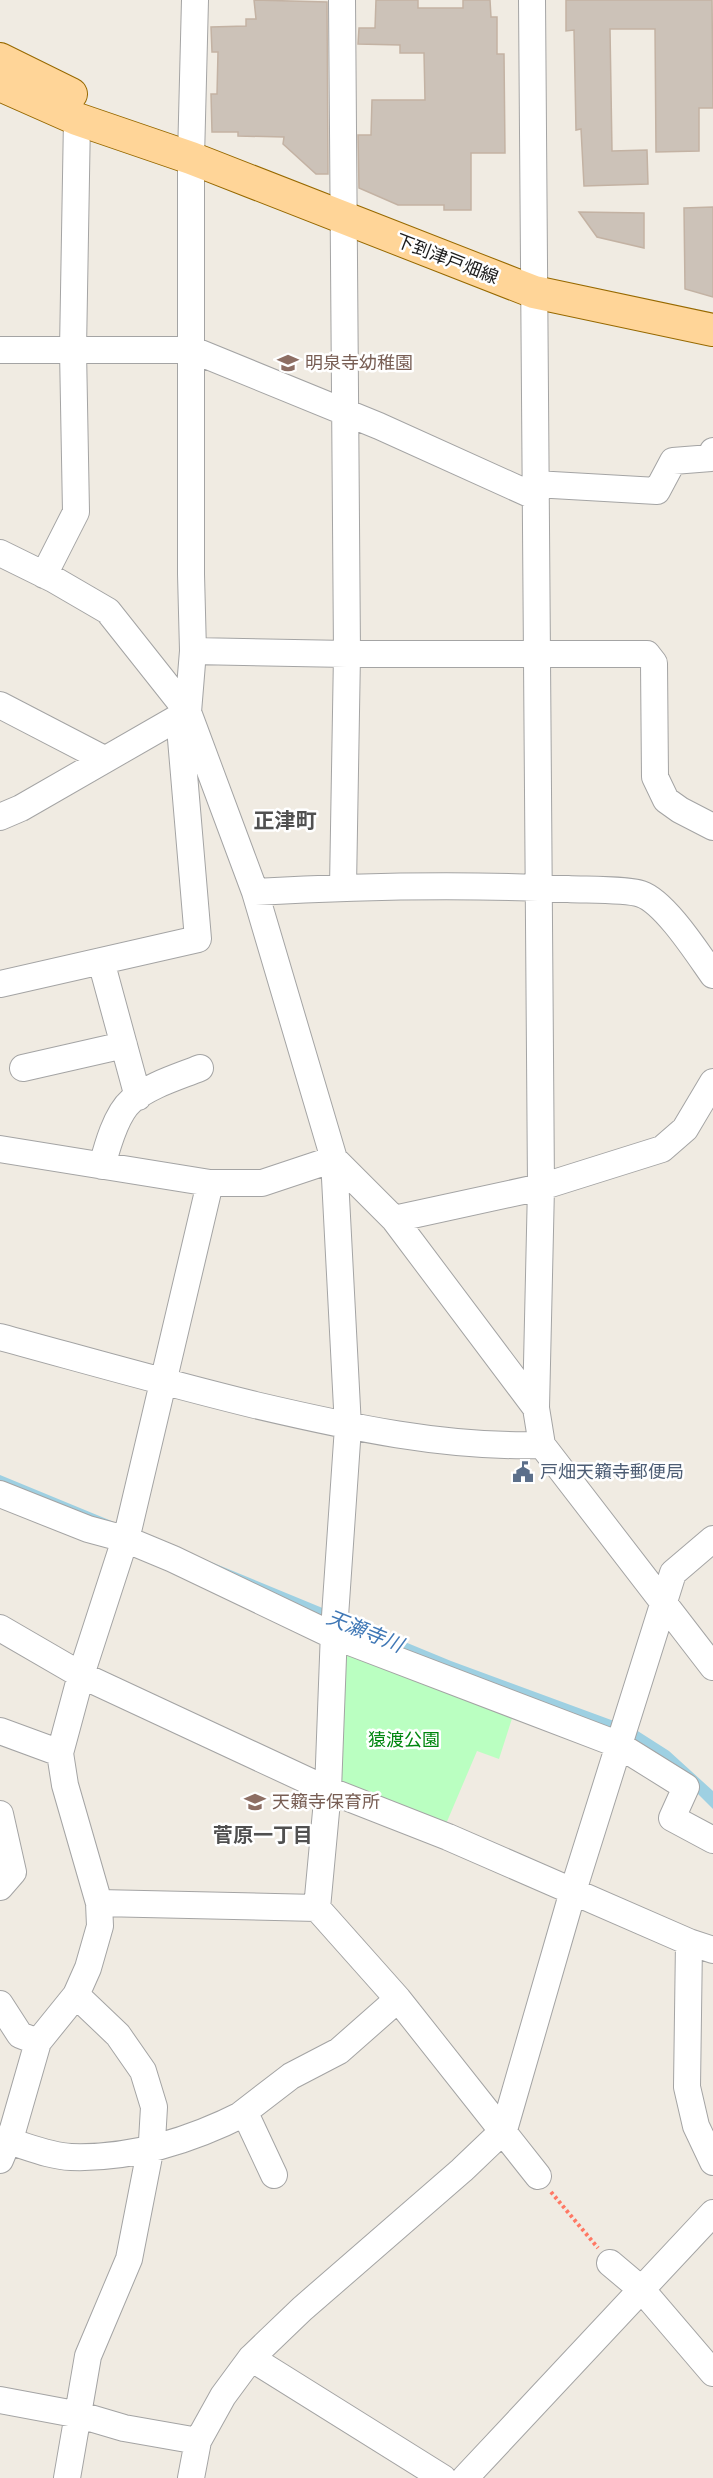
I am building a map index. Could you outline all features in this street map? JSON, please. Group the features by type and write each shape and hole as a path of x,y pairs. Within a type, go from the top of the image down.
{"main road":[{"name":"下到津戸畑線","path":"0,59 78,97 191,158"},
{"name":"下到津戸畑線","path":"0,85 76,118 191,158 344,220 534,292 713,330"}],"street":[{"path":"0,984 198,939 181,739 189,712 193,651 190,574 193,351 191,158 195,0"},
{"path":"342,0 347,654 343,887"},
{"path":"532,0 541,1187 536,1408 542,1445 713,1666"},
{"path":"44,575 76,512 73,350 76,118"},
{"path":"0,350 193,351 536,490 657,491 673,461 711,458 713,451"},
{"path":"0,552 108,611 189,712 255,892 334,1159 348,1427 318,1908 398,1999 504,2130 538,2176"},
{"path":"193,651 347,654 646,654 654,663 655,777 666,800 713,827"},
{"path":"0,705 104,759"},
{"path":"0,818 189,712"},
{"path":"255,892 343,887 538,888 641,894 659,907 679,929 713,975"},
{"path":"101,961 138,1097"},
{"path":"23,1068 124,1045"},
{"path":"102,1166 110,1136 129,1102 200,1068"},
{"path":"394,1219 541,1187 662,1149 685,1129 713,1082"},
{"path":"0,1149 210,1183 262,1183 334,1159"},
{"path":"334,1159 394,1219 536,1408"},
{"path":"210,1183 127,1533 81,1676 60,1753 65,1785 99,1903 100,1926 88,1968 76,1995 38,2043 4,2150 71,2157 122,2154 150,2149 206,2132 245,2113 274,2175"},
{"path":"0,1337 164,1383 348,1427 498,1446 542,1445"},
{"path":"0,1494 88,1529 127,1533 173,1559 335,1626 621,1735 686,1787 672,1818 713,1840"},
{"path":"191,2478 198,2441 223,2396 251,2358 302,2308 462,2170 504,2130 573,1891 673,1573 713,1539"},
{"path":"0,1628 81,1676 327,1790 448,1837 688,1942 713,1950"},
{"path":"0,1731 60,1753"},
{"path":"0,1814 13,1872 0,1887"},
{"path":"99,1903 318,1908"},
{"path":"688,1942 687,2087 696,2126 713,2162"},
{"path":"68,2478 88,2356 129,2259 150,2149 154,2107 143,2072 118,2035 76,1995"},
{"path":"239,2116 291,2076 339,2051 398,1999"},
{"path":"0,2004 20,2035 38,2043"},
{"path":"465,2478 713,2213"},
{"path":"610,2263 642,2290 713,2373"},
{"path":"251,2358 443,2478"},
{"path":"0,2400 80,2415 124,2428 198,2441"}],"path":[{"path":"538,2176 610,2263"}],"green space":[{"name":"猿渡公園","path":"338,1642 516,1706 499,1759 477,1751 443,1831 332,1787"}],"water":[{"name":"天瀬寺川","path":"0,1475 451,1661 633,1728 669,1751 713,1791 713,1809 682,1778 639,1744 601,1724 321,1619 0,1487"}],"building":[{"path":"254,0 327,2 328,174 316,174 283,144 284,137 238,136 238,132 212,132 211,94 217,94 218,52 212,52 211,27 246,26 246,19 256,19"},
{"path":"376,0 418,0 418,8 463,8 463,0 490,0 491,17 497,17 497,54 504,54 505,153 471,153 471,210 444,210 444,205 398,205 359,188 358,135 371,135 372,100 425,100 424,53 400,53 400,45 358,44 359,28 375,28"},
{"path":"566,0 712,0 713,108 699,108 699,151 656,152 655,29 610,29 612,151 647,150 648,184 584,186 581,129 576,130 574,30 566,31"},
{"path":"713,207 713,297 685,289 684,208"},
{"path":"579,212 644,213 644,248 597,237"}],"place":[{"name":"明泉寺幼稚園","path":"288,363"},
{"name":"戸畑天籟寺郵便局","path":"523,1472"},
{"name":"天籟寺保育所","path":"255,1802"}],"district":[{"name":"正津町","path":"285,821"},
{"name":"菅原一丁目","path":"263,1835"}]}
